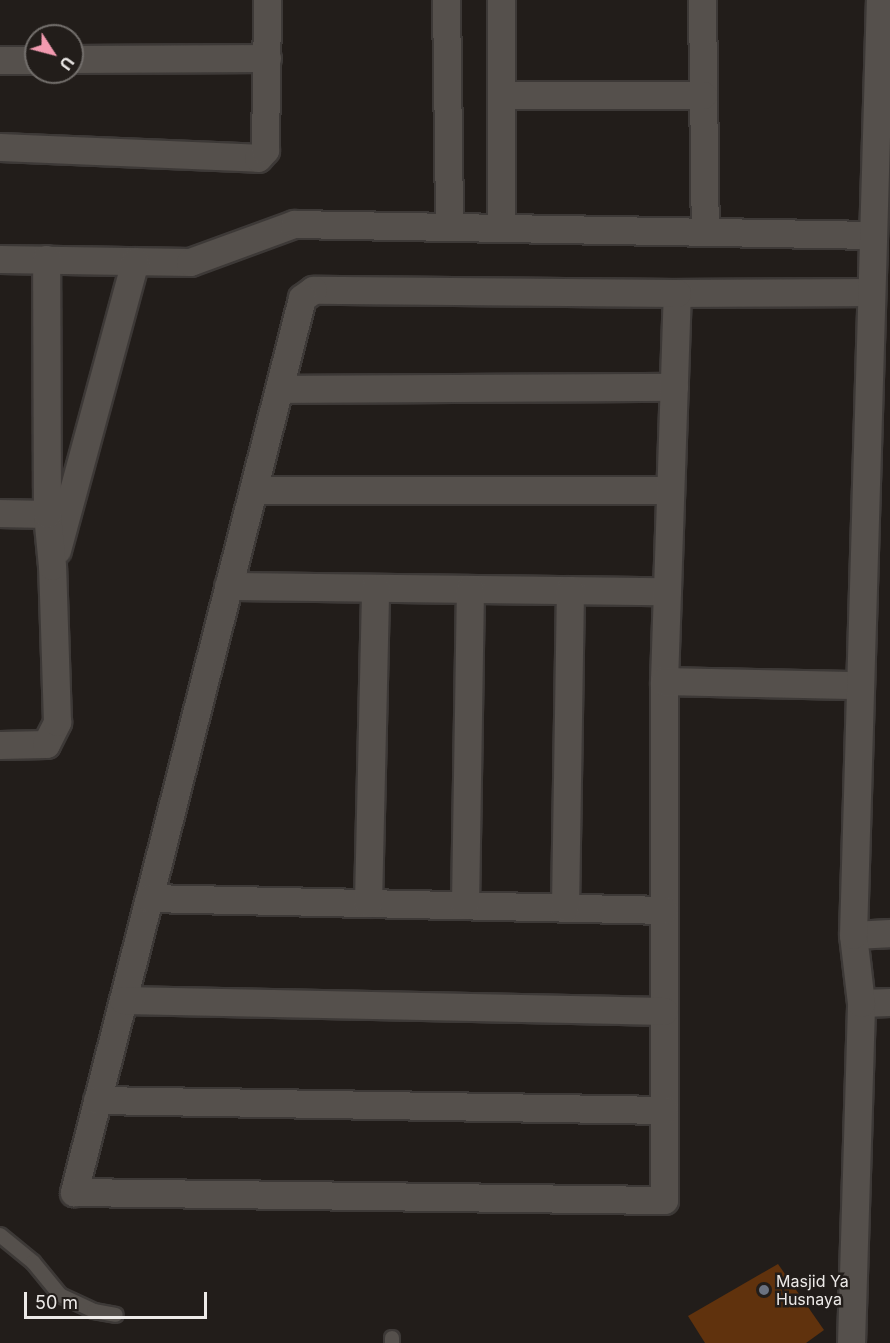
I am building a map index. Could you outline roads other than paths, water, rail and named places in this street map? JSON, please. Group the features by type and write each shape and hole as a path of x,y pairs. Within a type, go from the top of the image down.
{"street":[{"path":"0,147 258,158 265,150 267,0"},
{"path":"446,0 449,227"},
{"path":"501,0 501,228"},
{"path":"702,0 705,232"},
{"path":"851,1343 861,1003 853,935 860,685 880,331 871,292 880,0"},
{"path":"84,60 267,58"},
{"path":"0,60 24,60"},
{"path":"501,95 703,95"},
{"path":"0,259 190,262 294,224 872,236"},
{"path":"0,745 37,746 46,744 55,731 52,566 47,514 46,259"},
{"path":"52,566 135,261"},
{"path":"677,293 664,681 664,1200 74,1192 302,298 313,290 871,292"},
{"path":"279,389 674,387"},
{"path":"253,490 670,490"},
{"path":"0,513 47,514"},
{"path":"228,586 667,591"},
{"path":"368,903 375,588"},
{"path":"465,905 470,589"},
{"path":"565,907 570,590"},
{"path":"664,681 860,685"},
{"path":"149,898 664,910"},
{"path":"853,935 890,933"},
{"path":"123,1000 664,1011"},
{"path":"861,1003 890,1002"},
{"path":"97,1100 664,1110"}],"lane":[{"path":"0,1235 33,1262 60,1295 94,1311 116,1315"}],"place":[{"name":"Masjid Ya Husnaya","path":"764,1290"}]}
